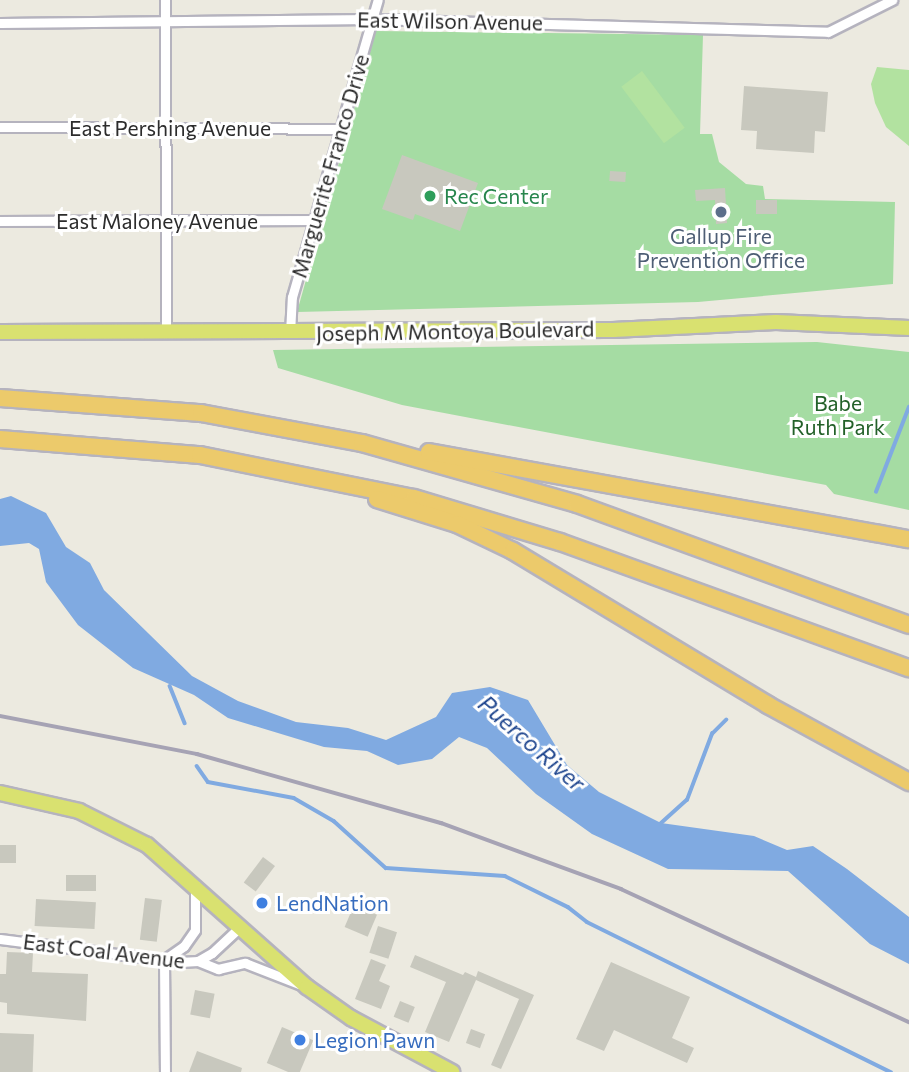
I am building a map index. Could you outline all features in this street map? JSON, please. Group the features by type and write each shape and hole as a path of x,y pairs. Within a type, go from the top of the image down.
{"highway":[{"path":"0,398 136,405 260,422 909,539"},
{"path":"260,422 362,443 565,500 909,625"},
{"path":"0,439 131,447 274,468 414,498 560,542 909,668"},
{"path":"274,468 457,524 513,551 779,712 909,782"}],"main road":[{"name":"Joseph M Montoya Boulevard","path":"0,332 613,330 776,322 909,328"},
{"path":"0,793 46,801 109,822 147,845 195,884 238,929 307,987 351,1018 452,1072"}],"street":[{"path":"164,0 166,332"},
{"name":"Marguerite Franco Drive","path":"290,333 292,297 378,0"},
{"name":"East Wilson Avenue","path":"0,23 371,19 828,32 892,0"},
{"name":"East Pershing Avenue","path":"0,127 340,129"},
{"name":"East Maloney Avenue","path":"0,221 313,220"},
{"path":"165,1072 164,960 184,946 195,930 195,884"},
{"name":"East Coal Avenue","path":"0,939 164,960 198,961 238,929"},
{"path":"198,961 218,969 245,963 307,987"}],"green space":[{"path":"376,31 703,35 700,134 712,134 719,162 746,184 763,186 765,199 895,202 893,284 698,302 297,312"},
{"path":"877,67 909,70 909,146 886,127 875,103 871,84"},
{"path":"642,71 685,128 664,143 621,87"},
{"name":"Babe Ruth Park","path":"817,342 909,352 909,510 834,494 826,485 402,405 278,368 273,350"}],"water":[{"name":"Puerco River","path":"11,496 46,513 66,547 90,563 104,590 192,676 238,701 296,722 348,728 386,740 436,717 452,693 490,687 528,700 567,765 599,792 661,823 754,836 787,850 813,846 847,869 909,917 909,964 870,944 788,871 668,869 592,834 536,794 487,748 459,737 432,759 398,765 367,751 324,747 228,718 194,695 133,668 78,625 46,582 39,549 29,543 0,546 0,499"}],"building":[{"path":"744,86 828,92 825,132 815,131 814,153 756,149 757,131 741,130"},
{"name":"Rec Center","path":"402,155 478,183 460,231 415,214 413,220 382,209"},
{"path":"610,171 626,172 625,182 609,181"},
{"name":"Gallup Fire Prevention Office","path":"725,188 727,223 716,224 715,200 696,201 695,190"},
{"path":"756,200 777,200 777,214 756,214"},
{"path":"0,845 16,845 16,863 0,863"},
{"path":"263,857 275,866 256,892 244,883"},
{"path":"66,875 96,875 96,891 66,891"},
{"path":"145,898 162,900 157,942 140,940"},
{"path":"36,899 96,902 95,929 35,926"},
{"path":"354,905 377,915 368,937 345,927"},
{"path":"378,926 397,932 388,959 369,953"},
{"path":"7,952 33,953 32,972 88,974 86,1021 7,1014 7,1003 0,1002 0,974 6,974"},
{"path":"415,955 463,975 465,972 476,977 478,971 534,995 501,1069 491,1065 519,999 476,980 449,1042 425,1032 446,982 410,967"},
{"path":"371,959 386,965 379,981 390,986 381,1009 355,999"},
{"path":"611,962 690,997 672,1038 694,1048 687,1063 614,1030 604,1051 576,1039"},
{"path":"195,990 215,994 210,1018 190,1015"},
{"path":"400,1001 415,1007 408,1023 394,1017"},
{"path":"282,1027 313,1040 300,1072 288,1072 267,1063"},
{"path":"471,1029 485,1034 480,1048 466,1043"},
{"path":"0,1033 34,1034 33,1072 0,1072"},
{"path":"197,1051 242,1068 241,1072 189,1072"}],"waterway":[{"path":"876,492 909,407"},
{"path":"170,686 185,723"},
{"path":"660,824 687,800 712,734 726,720"},
{"path":"197,766 208,782 294,798 334,821 386,868 505,876 568,907 587,922 891,1072"}],"railway":[{"path":"0,716 197,754 441,823 621,889 909,1022"}],"place":[{"name":"Rec Center","path":"430,196"},
{"name":"Gallup Fire Prevention Office","path":"721,212"},
{"name":"LendNation","path":"262,903"},
{"name":"Legion Pawn","path":"300,1040"}]}
